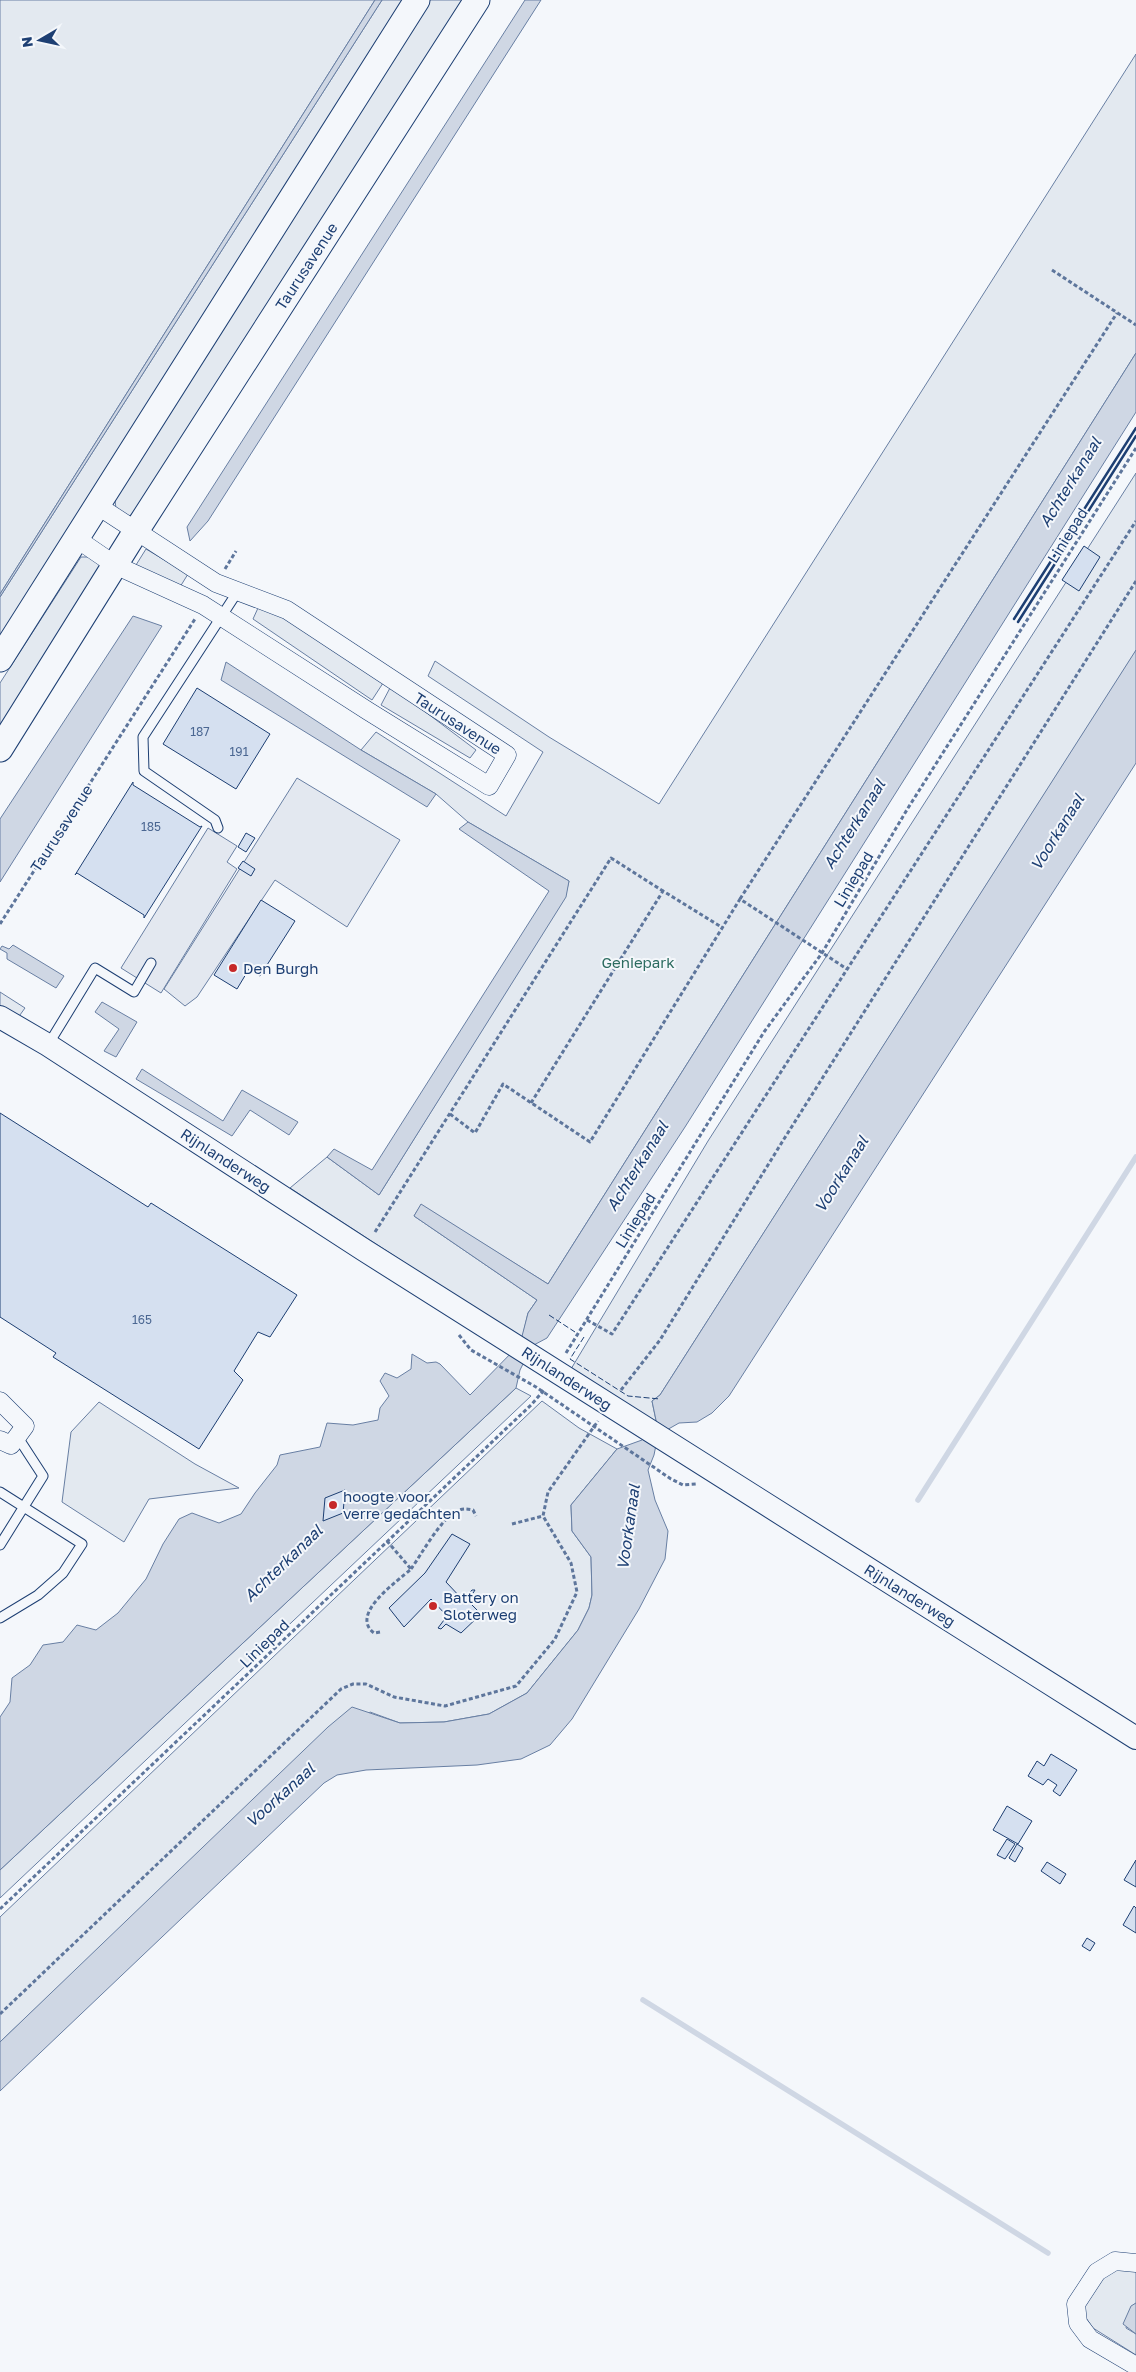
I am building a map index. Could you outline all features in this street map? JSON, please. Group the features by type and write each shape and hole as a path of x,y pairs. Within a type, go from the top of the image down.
{"main road":[{"path":"0,659 417,0"},
{"name":"Taurusavenue","path":"0,749 136,531 477,0"}],"street":[{"name":"Taurusavenue","path":"77,539 115,565 203,605 489,786 507,756 287,610 216,583 98,506"},
{"name":"Rijnlanderweg","path":"0,1017 48,1045 364,1250 1136,1738"},
{"path":"0,1401 24,1426 8,1438"},
{"path":"1136,2263 1115,2261 1097,2272 1076,2304 1078,2323 1090,2339 1136,2366"}],"lane":[{"path":"218,828 215,820 144,771 143,737 238,591"},
{"path":"48,1045 95,968 134,992 151,963"},
{"path":"0,1545 43,1476 8,1438"},
{"path":"0,1492 82,1544 63,1573 38,1595 0,1618"}],"path":[{"path":"1052,270 1136,325"},
{"path":"450,1114 475,1133 503,1084 590,1142 740,899 1117,313"},
{"name":"Liniepad","path":"847,969 612,1334 587,1320 764,1032 822,953 908,808 1136,448"},
{"path":"740,899 847,969 1136,521"},
{"path":"216,583 236,551"},
{"path":"0,2014 341,1689 353,1684 366,1684 394,1696 445,1706 516,1686 555,1639 577,1592 571,1563 543,1516 548,1492 609,1405 660,1340 800,1113 1136,581"},
{"name":"Taurusavenue","path":"0,924 203,605"},
{"path":"364,1250 611,858 722,928"},
{"path":"531,1103 663,891"},
{"name":"Rijnlanderweg","path":"471,1350 536,1388 606,1437 671,1479"},
{"name":"Liniepad","path":"0,1909 543,1393"},
{"path":"380,1632 374,1634 369,1629 367,1621 369,1608 411,1569 445,1522 456,1511 466,1508 473,1510 476,1516"},
{"path":"512,1524 543,1516"},
{"path":"387,1541 411,1569"}],"green space":[{"path":"0,0 375,0 0,594"},
{"path":"382,0 403,0 0,637 0,597"},
{"path":"430,0 464,0 138,513 125,517 116,509 115,500"},
{"name":"Geniepark","path":"1136,54 1136,353 548,1284 421,1205 414,1216 537,1300 528,1313 522,1339 290,1188 327,1157 379,1195 565,897 569,881 468,822 436,794 361,750 376,732 506,816 543,752 428,676 435,661 549,737 659,804"},
{"path":"1136,473 1136,651 660,1395 652,1401 657,1425 571,1369 708,1141"},
{"path":"146,549 188,574 180,587 136,565"},
{"path":"81,557 93,557 99,562 101,571 0,735 0,683"},
{"path":"258,608 283,617 385,680 372,700 253,619"},
{"path":"391,686 476,750 470,758 381,705"},
{"path":"0,992 25,1008 17,1019 0,1008"},
{"path":"516,1388 531,1396 0,1898 0,1870"},
{"path":"542,1401 579,1428 617,1449 571,1505 572,1531 591,1557 592,1595 589,1608 578,1630 527,1693 489,1714 444,1722 400,1723 370,1712 146,1904 0,2042 0,1917"},
{"path":"99,1402 195,1464 239,1488 149,1499 124,1542 62,1502 71,1432"},
{"path":"1136,2268 1136,2303 1131,2307 1126,2328 1136,2334 1136,2355 1093,2328 1084,2315 1083,2303 1109,2271"}],"shaded area":[{"path":"297,778 400,840 347,927 275,880 197,997 185,1006 164,989"},
{"path":"208,828 237,846 227,862 237,869 161,993 121,968"}],"water":[{"path":"375,0 382,0 0,597 0,594"},
{"path":"525,0 541,0 208,521 190,541 187,527"},
{"name":"Achterkanaal","path":"1136,353 1136,412 685,1127 547,1338 532,1346 520,1370 516,1388 0,1870 0,1717 10,1702 12,1678 30,1665 43,1645 63,1642 77,1625 96,1630 118,1613 146,1579 163,1544 179,1519 192,1513 219,1523 241,1514 277,1465 280,1455 320,1447 327,1423 353,1425 378,1420 380,1408 389,1396 380,1381 385,1373 397,1378 411,1369 412,1354 427,1363 436,1362 440,1364 470,1395 520,1344 528,1313 537,1300 414,1216 421,1204 548,1284"},
{"path":"133,616 162,626 0,882 0,819"},
{"name":"Voorkanaal","path":"1136,650 1136,763 729,1396 712,1413 697,1422 679,1423 665,1431 656,1445 648,1470 655,1500 668,1531 665,1559 639,1609 572,1719 550,1745 521,1759 477,1765 366,1770 337,1775 324,1783 0,2091 0,2042 328,1727 352,1707 400,1723 444,1722 489,1714 527,1693 578,1630 589,1608 592,1595 591,1557 572,1531 571,1505 617,1449 642,1440 657,1425 652,1401 660,1395"},
{"path":"226,662 361,750 436,794 427,807 221,680"},
{"path":"468,822 569,881 566,897 379,1195 327,1157 334,1149 372,1170 549,891 459,829"},
{"path":"13,945 64,976 56,988 7,959 7,953 0,949 2,946 9,949"},
{"path":"102,1002 137,1022 116,1057 104,1051 119,1029 95,1012"},
{"path":"142,1069 223,1121 242,1090 298,1122 289,1135 250,1110 232,1136 136,1079"},
{"path":"1136,2303 1136,2334 1123,2324 1131,2306"}],"building":[{"path":"1084,546 1100,557 1079,591 1062,580"},
{"path":"197,688 270,734 236,789 163,744"},
{"path":"133,782 133,785 200,827 202,826 144,918 144,915 77,873 75,875"},
{"path":"246,833 255,838 246,852 238,847"},
{"path":"243,861 255,869 251,876 238,868"},
{"path":"261,900 295,921 260,976 249,969 237,989 214,975"},
{"path":"0,1113 148,1207 151,1203 297,1295 270,1337 258,1332 234,1371 243,1380 199,1449 53,1357 56,1353 0,1317"},
{"path":"345,1490 343,1513 323,1521 325,1498"},
{"path":"452,1534 470,1544 446,1582 463,1600 472,1590 475,1590 468,1601 481,1614 461,1633 446,1624 441,1629 438,1628 447,1616 431,1599 404,1627 389,1608 425,1573"},
{"path":"1051,1754 1077,1770 1060,1796 1053,1791 1057,1785 1048,1779 1043,1785 1028,1776 1037,1761 1044,1766"},
{"path":"1007,1806 1032,1821 1018,1844 993,1830"},
{"path":"1007,1839 1015,1844 1005,1859 997,1855"},
{"path":"1017,1844 1023,1848 1015,1862 1009,1858"},
{"path":"1136,1860 1136,1887 1124,1880"},
{"path":"1047,1862 1066,1874 1060,1884 1041,1871"},
{"path":"1134,1906 1136,1908 1136,1933 1123,1925"},
{"path":"1087,1938 1095,1943 1090,1951 1082,1946"}],"waterway":[{"path":"918,1500 1136,1157"},
{"path":"643,2000 1048,2253"}],"fence":[{"path":"549,1315 575,1332"},
{"path":"584,1337 570,1359 628,1396 660,1399"}],"wall":[{"path":"1014,619 1136,428"},
{"path":"1018,622 1136,436"}],"place":[{"name":"Den Burgh","path":"233,968"},
{"name":"hoogte voor verre gedachten","path":"333,1505"},
{"name":"Battery on Sloterweg","path":"433,1606"}]}
